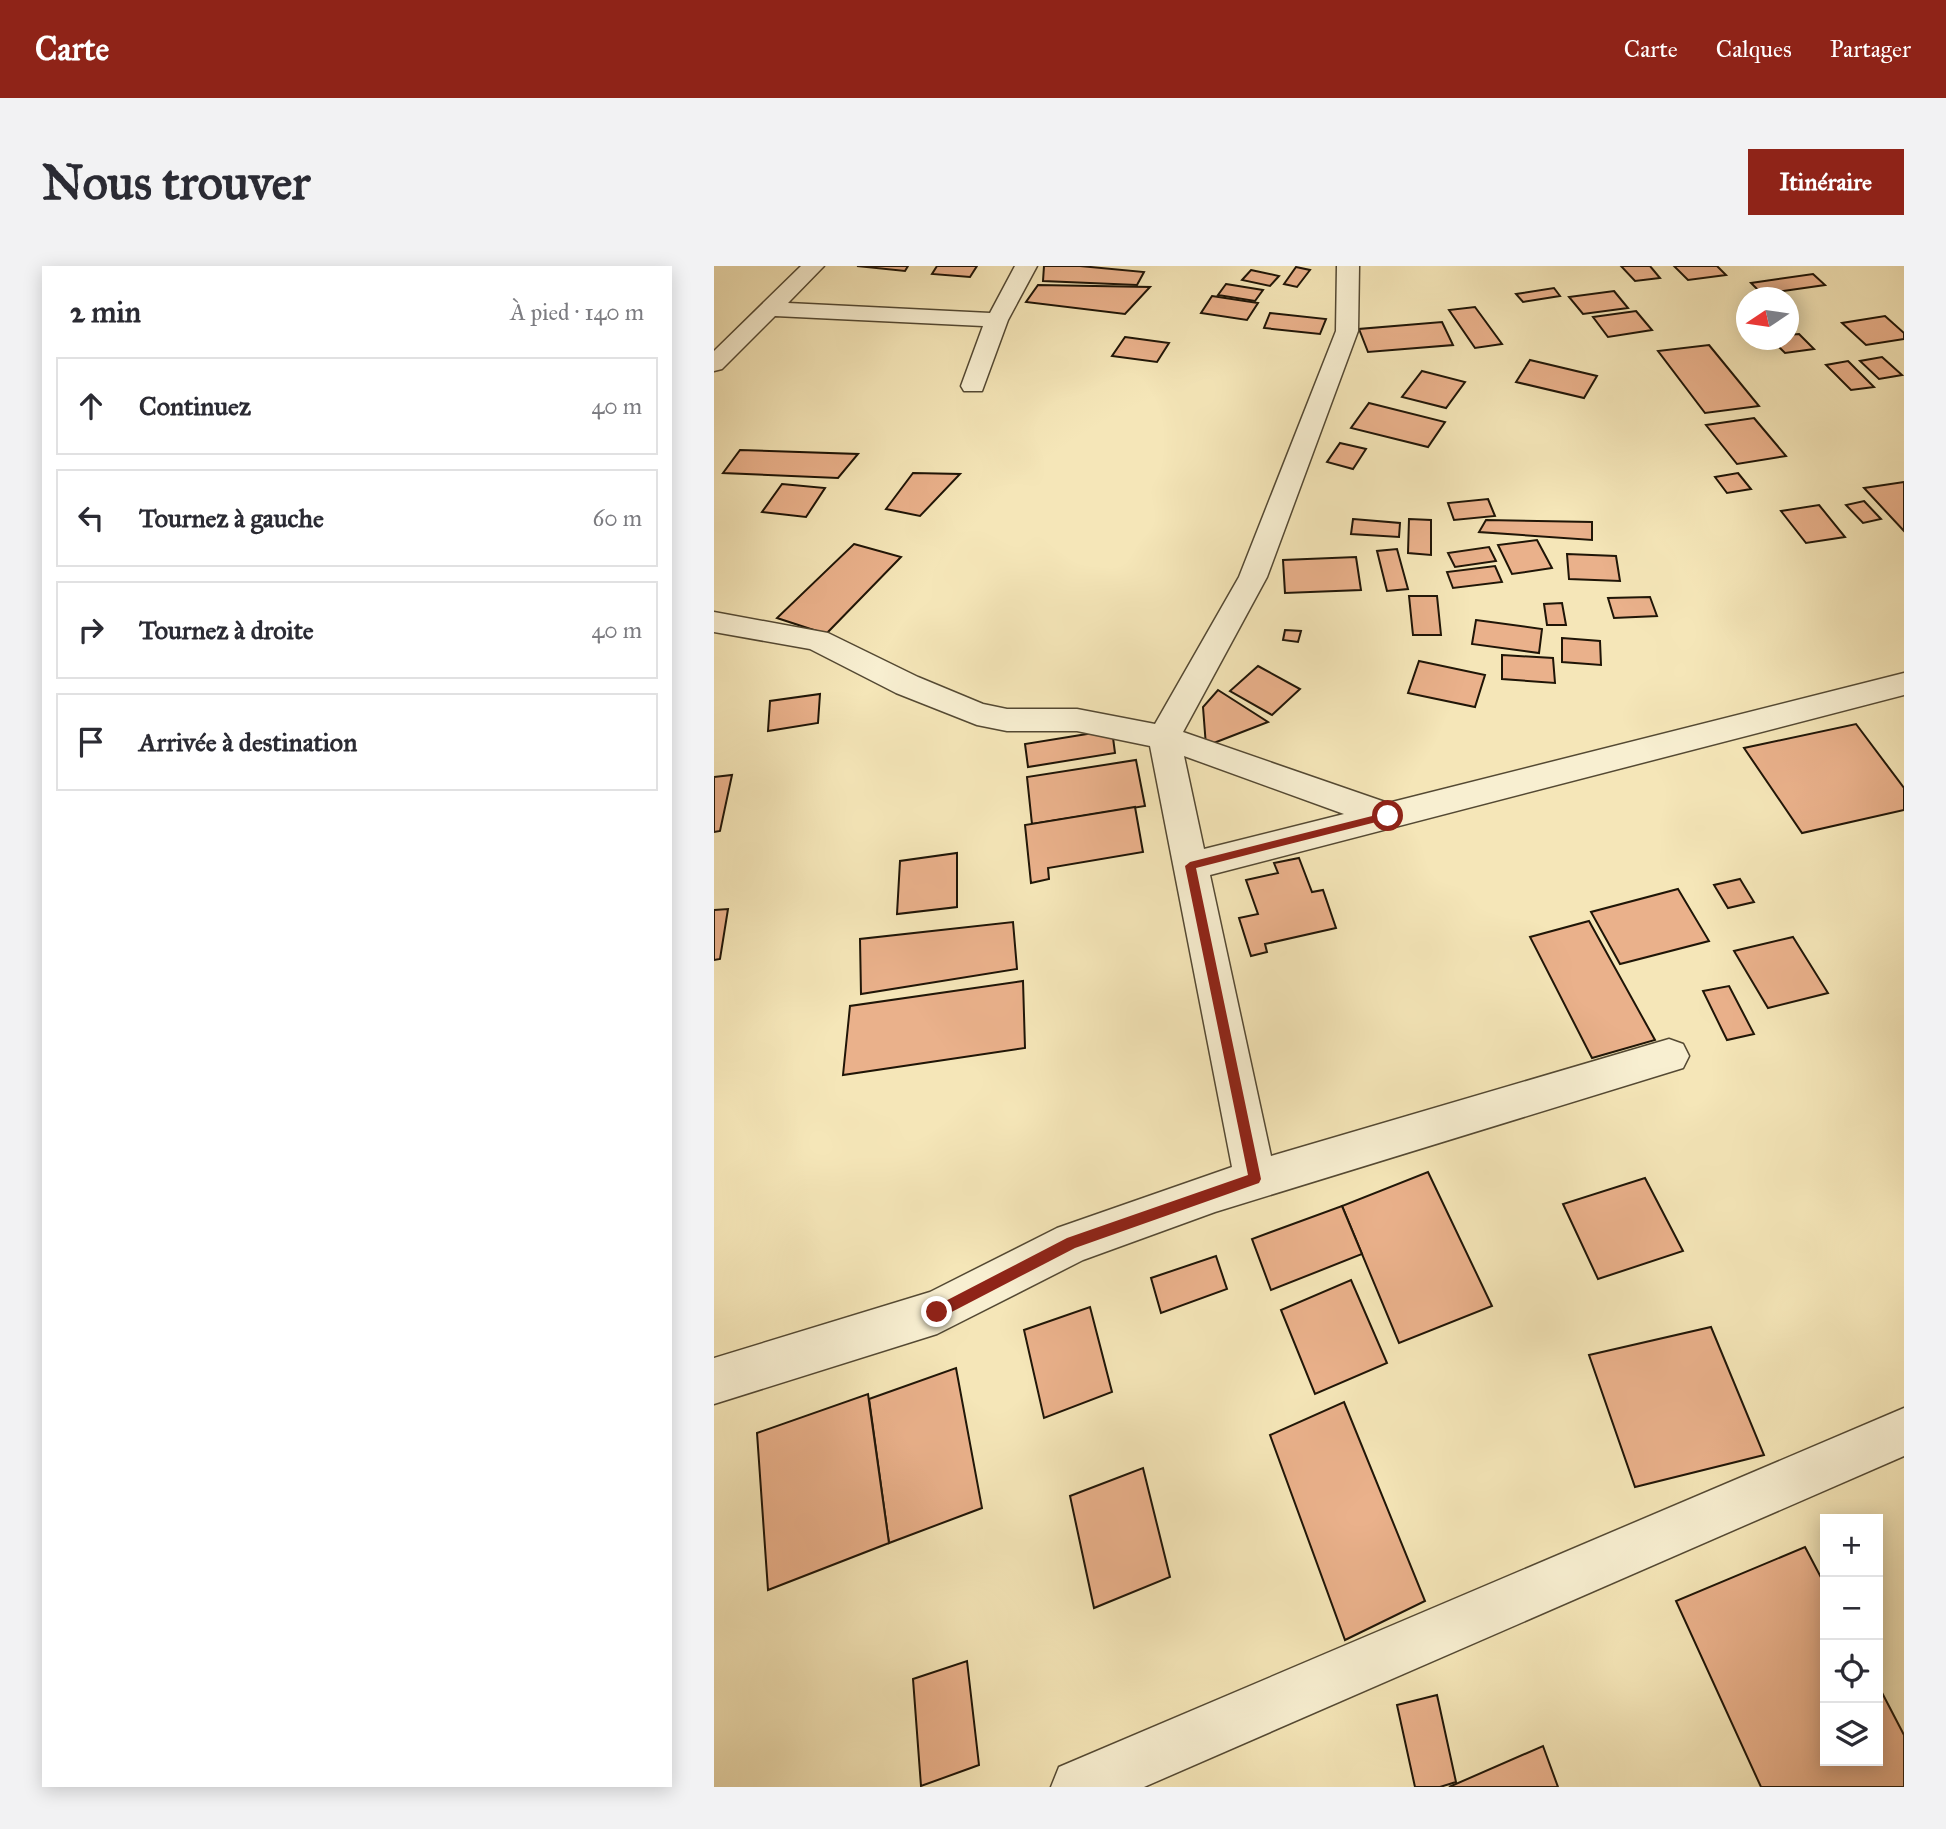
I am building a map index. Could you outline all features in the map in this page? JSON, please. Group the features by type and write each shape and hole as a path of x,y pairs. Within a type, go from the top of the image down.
{"street":[{"path":"714,364 813,266"},
{"path":"974,386 997,320 1026,266"},
{"path":"1255,1179 1164,737 1258,564 1347,331 1348,266"},
{"path":"769,309 997,320"},
{"path":"714,622 817,640 907,685 977,714 1007,720 1077,720 1164,737 1388,816"},
{"path":"1190,866 1904,684"},
{"path":"714,1381 937,1312 1072,1243 1255,1179 1668,1056"},
{"path":"1079,1787 1904,1432"}],"building":[{"path":"857,266 908,266 905,271"},
{"path":"937,266 977,266 970,277 932,274"},
{"path":"1044,266 1080,266 1144,272 1137,285 1043,281"},
{"path":"1621,266 1650,266 1660,278 1635,281"},
{"path":"1674,266 1717,266 1726,275 1688,280"},
{"path":"1296,267 1310,270 1297,287 1284,284"},
{"path":"1251,270 1279,276 1270,286 1242,280"},
{"path":"1813,274 1825,285 1799,289 1755,287 1751,283"},
{"path":"1226,284 1263,290 1255,301 1218,295"},
{"path":"1038,285 1150,287 1125,314 1026,302"},
{"path":"1554,288 1560,296 1523,302 1516,294"},
{"path":"1614,291 1628,308 1583,314 1569,297"},
{"path":"1212,296 1258,303 1247,320 1201,313"},
{"path":"1475,307 1502,344 1475,348 1449,310"},
{"path":"1636,311 1652,330 1608,337 1593,317"},
{"path":"1270,313 1326,319 1320,334 1264,328"},
{"path":"1885,316 1904,333 1904,339 1866,345 1842,323"},
{"path":"1442,322 1453,345 1368,352 1359,329"},
{"path":"1799,334 1814,349 1785,353 1782,350 1799,350"},
{"path":"1125,337 1169,343 1157,362 1112,356"},
{"path":"1709,345 1759,406 1705,413 1658,351"},
{"path":"1882,357 1902,375 1879,379 1860,361"},
{"path":"1530,360 1597,376 1584,398 1516,382"},
{"path":"1848,361 1874,387 1851,390 1826,365"},
{"path":"1422,371 1465,382 1446,408 1402,397"},
{"path":"1369,403 1445,422 1428,447 1351,428"},
{"path":"1754,418 1786,456 1737,464 1706,425"},
{"path":"1340,443 1366,449 1353,469 1327,462"},
{"path":"740,450 858,454 838,478 723,473"},
{"path":"913,473 960,474 920,516 886,509"},
{"path":"1738,473 1751,489 1727,493 1715,477"},
{"path":"1904,482 1904,531 1864,488"},
{"path":"782,484 825,488 806,517 762,512"},
{"path":"1488,499 1495,516 1454,520 1448,503"},
{"path":"1864,501 1881,519 1863,523 1846,505"},
{"path":"1819,505 1845,537 1806,543 1781,511"},
{"path":"1353,519 1400,523 1399,537 1351,534"},
{"path":"1409,519 1431,520 1431,555 1408,553"},
{"path":"1486,520 1592,522 1592,540 1479,532"},
{"path":"1537,540 1552,568 1512,574 1498,545"},
{"path":"854,544 901,557 826,634 777,618"},
{"path":"1489,547 1496,561 1455,567 1448,553"},
{"path":"1397,549 1408,589 1387,591 1377,551"},
{"path":"1567,554 1616,556 1620,581 1569,579"},
{"path":"1356,557 1361,590 1285,593 1283,560"},
{"path":"1495,566 1502,582 1453,588 1447,572"},
{"path":"1409,596 1437,596 1441,635 1413,635"},
{"path":"1650,597 1657,616 1614,618 1608,598"},
{"path":"1562,603 1566,625 1547,625 1544,604"},
{"path":"1476,620 1542,629 1539,653 1472,644"},
{"path":"1285,630 1301,631 1298,642 1283,640"},
{"path":"1562,638 1600,641 1601,665 1562,662"},
{"path":"1502,655 1553,658 1555,683 1502,679"},
{"path":"1419,661 1485,675 1475,707 1408,693"},
{"path":"1258,666 1300,689 1272,715 1230,691"},
{"path":"1218,690 1268,722 1206,746 1203,707"},
{"path":"820,694 818,723 768,731 770,701"},
{"path":"1856,724 1904,788 1904,810 1802,833 1744,748"},
{"path":"1112,730 1115,753 1028,767 1025,744"},
{"path":"1136,760 1145,806 1032,824 1027,777"},
{"path":"732,775 720,831 714,832 714,777"},
{"path":"1135,807 1143,852 1048,868 1049,879 1031,883 1025,825"},
{"path":"957,853 957,907 897,914 900,861"},
{"path":"1299,858 1312,892 1323,890 1336,928 1265,944 1267,952 1251,956 1239,918 1258,914 1246,880 1278,873 1274,863"},
{"path":"1740,879 1754,902 1728,908 1714,885"},
{"path":"1678,889 1709,941 1620,964 1591,912"},
{"path":"728,909 720,959 714,960 714,910"},
{"path":"1589,921 1655,1040 1592,1058 1530,937"},
{"path":"1013,922 1017,969 861,994 860,939"},
{"path":"1793,937 1828,993 1768,1008 1734,951"},
{"path":"1023,981 1025,1048 843,1075 850,1006"},
{"path":"1729,986 1754,1034 1727,1040 1703,991"},
{"path":"1428,1172 1492,1306 1399,1343 1342,1206"},
{"path":"1645,1178 1683,1251 1598,1279 1563,1204"},
{"path":"1342,1206 1362,1254 1271,1290 1252,1239"},
{"path":"1216,1256 1227,1289 1161,1313 1151,1278"},
{"path":"1351,1280 1387,1363 1315,1394 1281,1310"},
{"path":"1090,1307 1112,1392 1044,1418 1024,1330"},
{"path":"1711,1327 1764,1455 1635,1487 1589,1355"},
{"path":"956,1368 982,1508 889,1543 869,1399"},
{"path":"868,1394 889,1543 768,1590 757,1433"},
{"path":"1344,1402 1425,1601 1345,1640 1270,1435"},
{"path":"1143,1468 1170,1577 1094,1608 1070,1496"},
{"path":"1805,1547 1820,1576 1820,1766 1883,1766 1883,1695 1904,1735 1904,1787 1761,1787 1676,1601"},
{"path":"967,1661 979,1765 921,1786 913,1679"},
{"path":"1437,1695 1456,1782 1440,1787 1415,1787 1397,1705"},
{"path":"1543,1746 1558,1787 1449,1787"}],"route":[{"path":"937,1312 1072,1243 1255,1179 1190,866 1388,816"}]}
